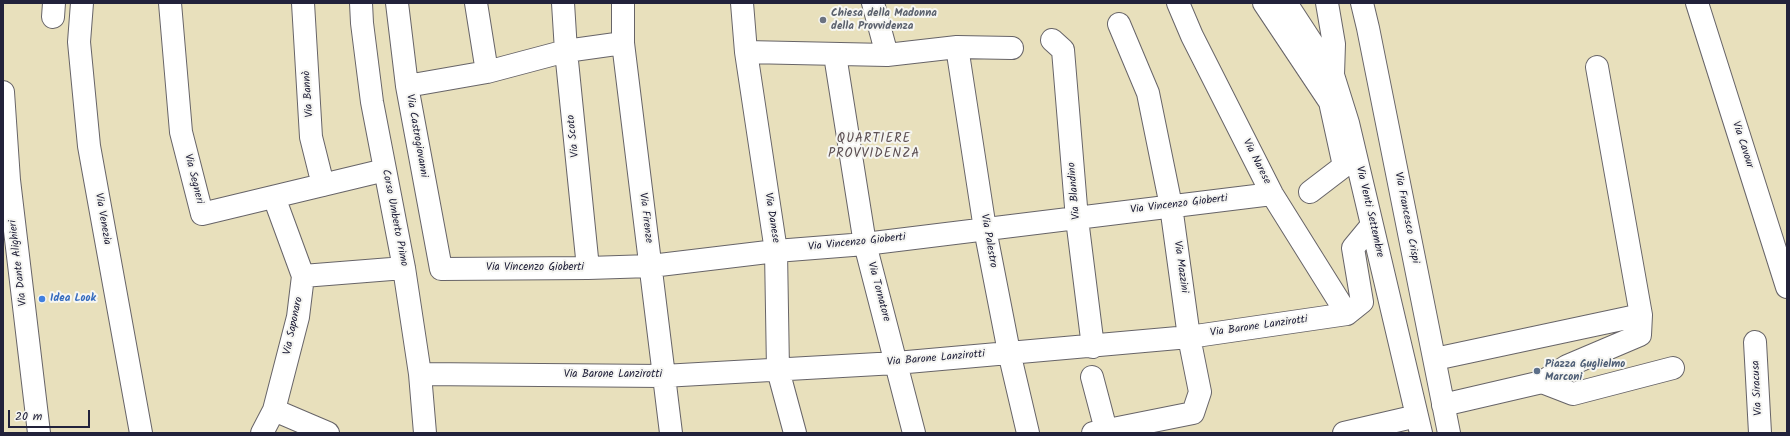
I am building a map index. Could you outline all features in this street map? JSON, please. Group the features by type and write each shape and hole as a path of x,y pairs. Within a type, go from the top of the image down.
{"street":[{"name":"Via Venezia","path":"82,3 79,42 89,146 141,433"},
{"name":"Via Segneri","path":"170,3 181,132 202,214 385,170"},
{"name":"Via Bannò","path":"303,3 311,137 323,184"},
{"name":"Corso Umberto Primo","path":"361,3 362,23 372,102 404,268 420,374 425,433"},
{"name":"Via Castrogiovanni","path":"397,3 407,86 441,269"},
{"path":"476,3 487,72"},
{"name":"Via Scoto","path":"563,3 566,51 588,268"},
{"name":"Via Firenze","path":"623,3 623,43 671,433"},
{"name":"Via Danese","path":"742,3 746,52 776,251 778,370 795,433"},
{"path":"873,3 887,55"},
{"name":"Via Narese","path":"1178,3 1192,36 1272,194 1347,314"},
{"path":"1264,3 1330,102 1344,166 1310,192"},
{"name":"Via Venti Settembre","path":"1286,3 1333,75 1348,123 1419,424"},
{"path":"1327,3 1334,44 1333,75"},
{"name":"Via Francesco Crispi","path":"1362,3 1449,433"},
{"name":"Via Cavour","path":"1697,3 1787,287"},
{"name":"Via Mazzini","path":"1100,431 1192,413 1200,392 1189,337 1171,206 1148,93 1119,24"},
{"name":"Via Blandino","path":"1052,40 1063,50 1077,219 1093,347"},
{"path":"407,86 487,72 566,51 623,43"},
{"path":"746,52 887,55 957,47 1012,48"},
{"name":"Via Palestro","path":"957,47 985,228 1009,352 1028,433"},
{"name":"Via Tornatore","path":"835,55 865,244 914,433"},
{"path":"1443,405 1542,382 1567,366 1640,335 1641,315 1597,66"},
{"name":"Via Dante Alighieri","path":"3,92 8,166 39,433"},
{"name":"Via Vincenzo Gioberti","path":"441,269 651,266 776,251 865,244 985,228 1077,219 1272,194"},
{"name":"Via Saponaro","path":"262,433 274,410 298,317 303,276 274,196"},
{"path":"1347,314 1362,302 1353,248 1372,225"},
{"path":"303,276 404,268"},
{"name":"Via Barone Lanzirotti","path":"420,374 663,376 896,364 1009,352 1093,347 1189,337 1347,314"},
{"path":"1435,359 1641,315"},
{"name":"Via Siracusa","path":"1755,342 1760,433"},
{"path":"1542,382 1573,394 1673,368"},
{"path":"1092,377 1100,431"},
{"path":"274,410 328,433"},
{"path":"1344,433 1419,424"}],"place":[{"name":"Chiesa della Madonna della Provvidenza","path":"823,20"},
{"name":"Idea Look","path":"42,299"},
{"name":"Piazza Guglielmo Marconi","path":"1537,371"}],"district":[{"name":"QUARTIERE PROVVIDENZA","path":"874,148"}]}
